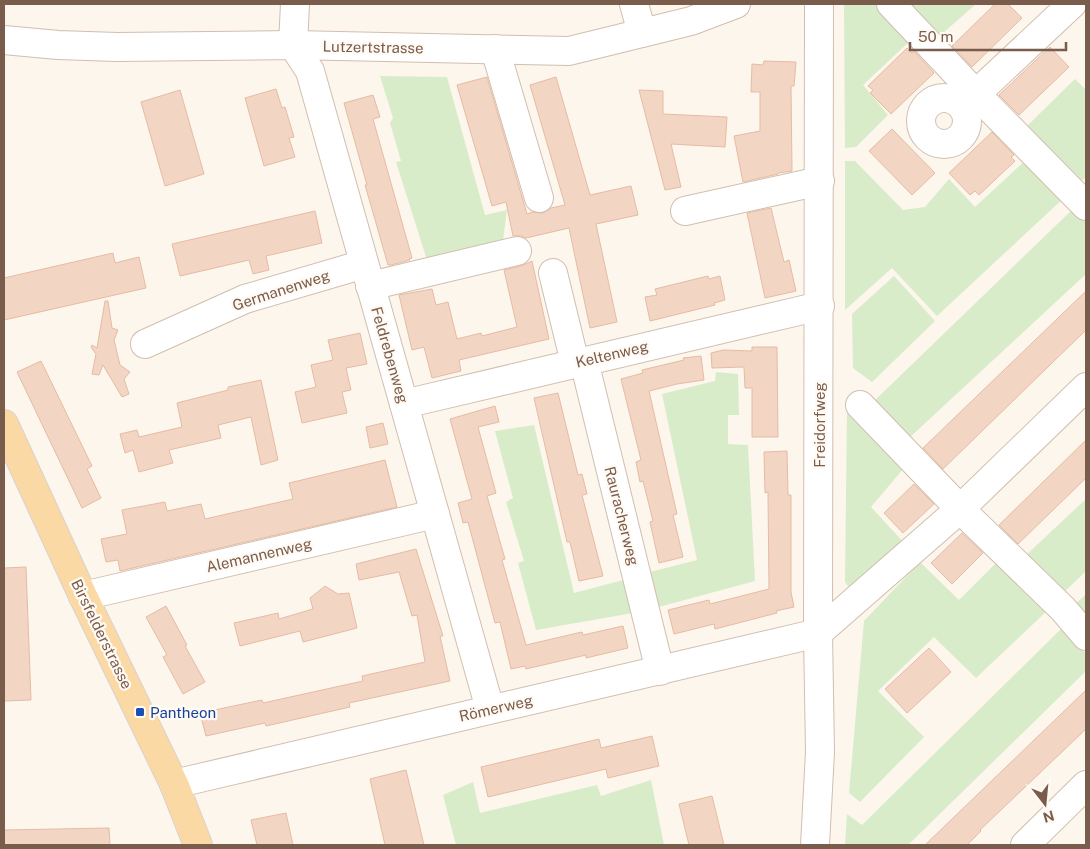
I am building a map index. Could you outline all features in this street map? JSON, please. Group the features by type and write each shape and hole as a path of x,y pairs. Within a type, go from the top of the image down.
{"main road":[{"name":"Birsfelderstrasse","path":"4,424 83,596 174,784 198,845"}],"street":[{"path":"293,46 295,4"},
{"path":"634,4 642,33"},
{"name":"Lutzertstrasse","path":"4,40 58,45 116,47 293,46 569,51 691,21 736,4"},
{"name":"Freidorfweg","path":"815,845 820,752 818,633 819,4"},
{"path":"891,4 969,100 1086,206"},
{"path":"969,100 1072,4"},
{"name":"Feldrebenweg","path":"293,46 310,71 490,709"},
{"path":"495,49 539,198"},
{"path":"685,211 820,181"},
{"name":"Germanenweg","path":"144,344 245,299 367,275 517,250"},
{"name":"Rauracherweg","path":"553,273 580,362 660,671"},
{"name":"Keltenweg","path":"404,404 820,306"},
{"path":"818,633 960,509 1086,387"},
{"path":"860,405 960,509 1062,609 1086,636"},
{"name":"Alemannenweg","path":"83,596 435,514"},
{"name":"Römerweg","path":"174,784 818,633"},
{"path":"1025,845 1086,785"}],"green space":[{"path":"844,4 880,4 912,39 863,85 888,115 856,147 845,148"},
{"path":"900,4 976,4 935,40"},
{"path":"380,76 447,77 485,215 507,210 503,240 427,260 396,162 401,161 390,123 393,118"},
{"path":"1075,79 1086,90 1086,177 1078,184 1025,128"},
{"path":"1028,158 1066,196 937,316 892,268 845,310 845,161 855,161 903,210 925,207 949,179 975,207"},
{"path":"1076,206 1086,217 1086,274 908,439 871,404"},
{"path":"894,276 935,321 872,382 853,368 852,314"},
{"path":"716,372 738,374 739,415 728,415 728,444 748,445 755,581 655,608 650,572 697,560 662,394 715,381"},
{"path":"847,409 861,410 909,462 871,507 907,546 853,593 845,582"},
{"path":"534,425 574,593 627,579 633,613 536,630 518,563 524,561 506,502 513,498 495,431"},
{"path":"1086,499 1086,571 1060,596 1023,558"},
{"path":"1003,556 1050,608 976,678 934,637 878,691 924,737 860,802 849,793 864,621 920,562 959,600"},
{"path":"1086,594 1086,626 1070,609"},
{"path":"1062,628 1086,654 1086,671 908,845 845,845 847,814 862,825"},
{"path":"651,780 664,845 456,845 443,795 473,782 480,813 597,785 601,796"}],"building":[{"path":"995,4 1008,4 1022,18 972,67 952,46"},
{"path":"1050,47 1069,67 1019,115 999,95"},
{"path":"907,48 912,53 914,51 934,73 891,114 870,93 873,90 868,86"},
{"path":"764,61 796,62 794,86 791,86 792,171 743,182 734,136 760,131 760,92 751,92 752,64 763,65"},
{"path":"487,77 527,214 533,212 543,213 551,208 565,205 530,85 556,77 590,195 631,186 638,215 596,224 617,322 590,328 569,228 526,238 513,236 506,202 492,206 457,85"},
{"path":"276,89 282,108 285,107 294,137 289,138 295,157 264,166 245,98"},
{"path":"180,90 204,174 165,186 141,102"},
{"path":"639,90 663,91 663,114 727,117 725,147 671,144 681,187 665,190"},
{"path":"373,95 380,117 373,119 412,258 391,265 388,265 344,103"},
{"path":"892,129 935,173 912,195 869,151"},
{"path":"992,132 1014,155 1011,157 1015,161 979,195 975,191 970,195 949,173"},
{"path":"771,208 784,262 789,260 796,291 765,298 747,213"},
{"path":"315,211 322,243 266,256 269,270 253,274 249,260 180,276 172,244"},
{"path":"113,253 115,263 139,257 146,288 4,320 4,278"},
{"path":"532,261 549,339 459,360 461,371 432,378 424,347 412,350 399,295 432,289 436,305 448,302 457,339 481,333 482,336 517,327 504,270"},
{"path":"708,276 709,279 720,276 725,300 714,303 715,305 650,321 645,297 657,295 655,289"},
{"path":"1086,291 1086,330 943,469 923,448"},
{"path":"105,301 108,301 112,328 118,330 114,340 120,365 130,372 124,379 129,394 122,397 103,365 99,375 92,374 96,354 91,347 92,345 97,348"},
{"path":"360,333 367,364 346,368 351,390 342,392 347,413 302,423 295,392 316,387 311,365 333,360 328,340"},
{"path":"752,347 777,347 778,437 752,437 752,388 745,388 744,367 712,368 711,353 723,350 752,351"},
{"path":"701,356 704,380 649,391 677,514 673,515 683,557 659,563 650,522 653,521 643,481 640,482 636,462 641,460 621,379 643,373 642,370 684,360 683,358"},
{"path":"41,361 92,466 87,469 101,498 82,508 17,372"},
{"path":"261,380 278,460 261,465 251,417 218,425 221,438 169,450 173,463 139,472 133,450 125,453 120,434 137,430 139,437 182,427 177,403 228,390 228,387"},
{"path":"558,393 578,475 582,474 587,494 582,495 603,576 579,581 570,542 567,542 534,398"},
{"path":"495,406 499,422 478,427 496,493 487,496 505,559 502,560 526,645 582,632 583,635 623,626 628,648 586,658 586,655 526,669 525,666 511,669 500,622 495,623 468,522 463,523 458,503 472,499 450,419"},
{"path":"383,423 388,444 370,448 366,427"},
{"path":"1086,440 1086,478 1018,544 999,525"},
{"path":"787,451 788,495 791,495 791,592 794,607 715,629 714,624 674,634 668,610 709,600 710,604 769,589 768,492 765,493 764,452"},
{"path":"385,460 397,507 120,571 118,560 106,562 101,539 127,534 122,510 165,502 167,511 201,504 205,519 293,499 289,483"},
{"path":"914,484 934,504 903,533 884,513"},
{"path":"962,533 983,553 952,584 931,563"},
{"path":"416,549 443,636 440,636 450,681 349,703 350,707 266,726 265,723 206,736 200,713 262,700 263,703 363,681 362,676 425,662 417,615 412,616 399,572 359,580 356,564"},
{"path":"26,567 31,700 4,701 4,568"},
{"path":"325,586 338,594 349,593 357,628 303,642 300,631 240,646 234,623 278,613 279,619 313,609 310,598"},
{"path":"166,606 205,682 183,694 163,657 167,655 146,617"},
{"path":"929,648 951,672 907,713 885,689"},
{"path":"1086,690 1086,729 980,830 967,845 925,845"},
{"path":"652,736 659,766 608,778 606,769 488,797 481,767 599,739 601,748"},
{"path":"406,770 424,845 385,845 370,779"},
{"path":"712,796 724,845 689,845 679,804"},
{"path":"286,813 293,845 257,845 251,820"},
{"path":"109,828 110,845 4,845 4,830"}],"place":[{"name":"Pantheon","path":"140,712"}]}
